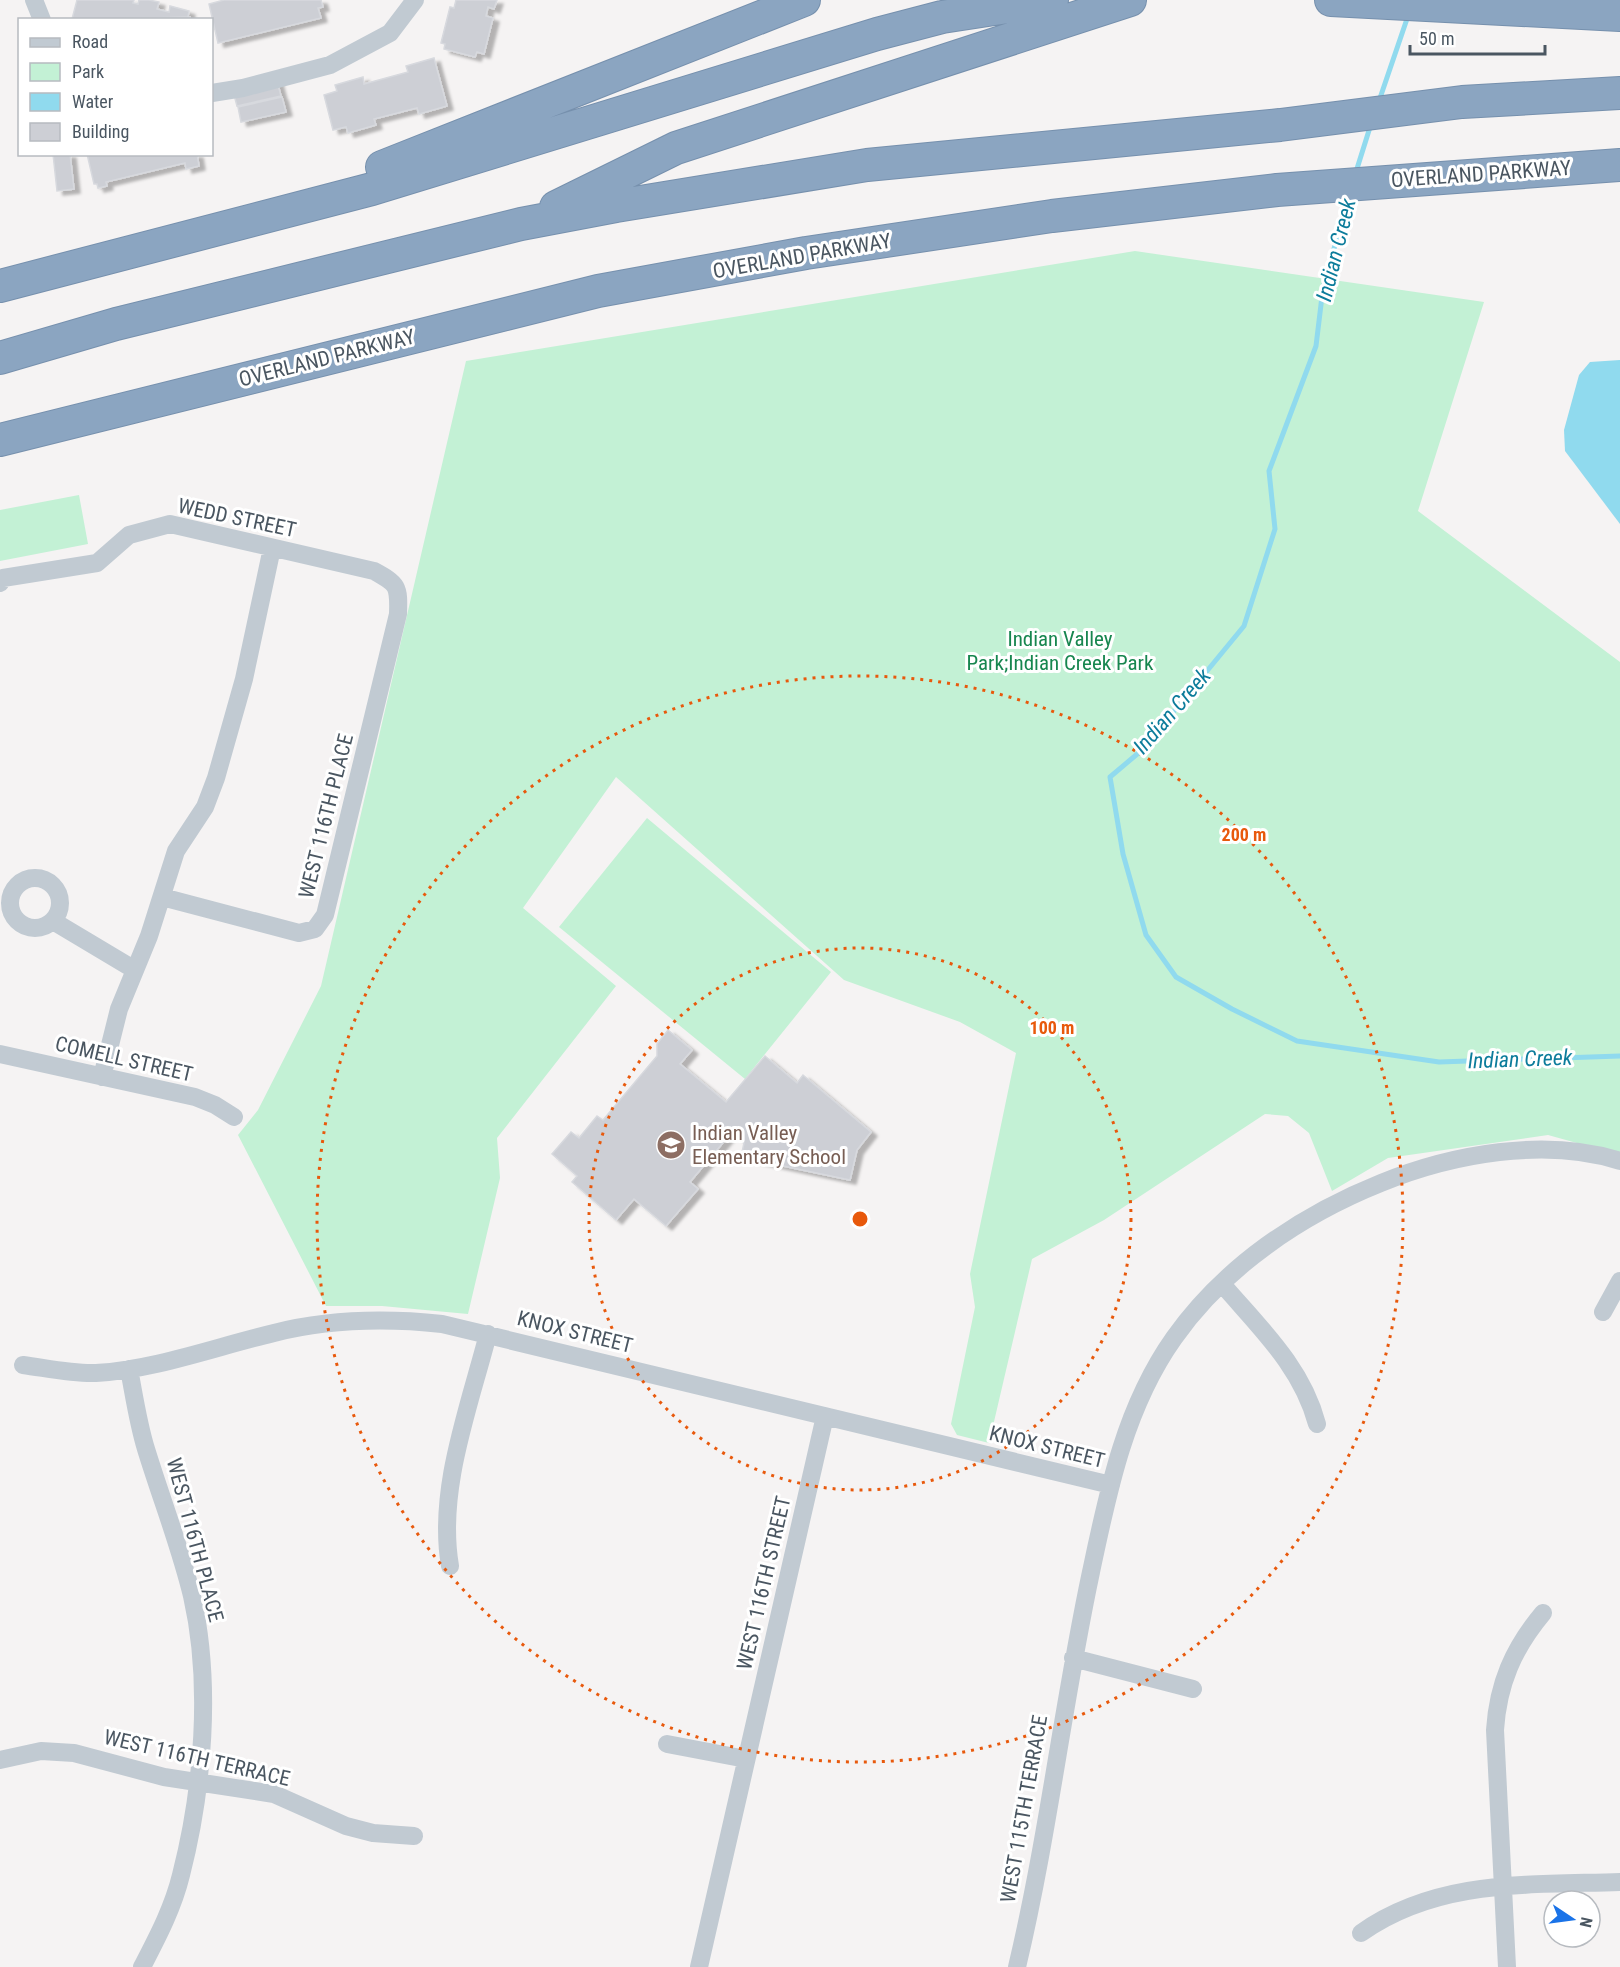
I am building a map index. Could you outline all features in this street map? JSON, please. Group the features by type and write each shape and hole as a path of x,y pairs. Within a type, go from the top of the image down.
{"highway":[{"path":"245,222 804,0"},
{"path":"0,286 372,189 876,34 942,17 1052,0"},
{"path":"521,224 676,148 1130,0"},
{"path":"1331,0 1620,15"},
{"path":"0,358 116,324 521,224 867,165 1280,125 1462,102 1620,93"},
{"name":"OVERLAND PARKWAY","path":"0,440 598,291 806,253 1052,216 1277,190 1456,175 1620,165"}],"street":[{"path":"34,0 41,18"},
{"path":"213,93 243,88 330,65 390,33 415,0"},
{"name":"WEDD STREET","path":"0,583 3,578 97,563 129,535 170,524 374,571 393,582 399,591"},
{"path":"102,1077 116,1020 162,897 176,851 205,807 216,778 244,679 273,548"},
{"name":"WEST 116TH PLACE","path":"162,897 299,933 315,929 325,915 398,614 399,591"},
{"path":"36,878 54,885 60,903 53,921 44,926 25,926 17,920 5,902 18,885 36,878"},
{"path":"53,921 135,970"},
{"name":"COMELL STREET","path":"0,1054 195,1097 215,1105 234,1117"},
{"name":"WEST 115TH TERRACE","path":"1017,1967 1073,1658 1111,1485 1133,1414 1150,1378 1190,1316 1269,1242 1306,1218 1351,1195 1400,1175 1484,1156 1517,1152 1566,1151 1620,1161"},
{"path":"1603,1312 1620,1281"},
{"path":"1222,1285 1291,1363 1312,1401 1317,1424"},
{"name":"KNOX STREET","path":"23,1365 94,1373 161,1364 275,1332 331,1322 380,1319 420,1322 488,1334 1111,1485"},
{"path":"450,1566 446,1543 448,1495 488,1334"},
{"name":"WEST 116TH PLACE","path":"129,1369 145,1446 178,1546 198,1631 203,1696 196,1781 181,1876 168,1915 142,1967"},
{"name":"WEST 116TH STREET","path":"699,1967 825,1416"},
{"path":"1507,1967 1502,1888 1497,1707 1513,1655 1524,1635 1543,1613"},
{"path":"1073,1658 1193,1689"},
{"path":"667,1744 746,1759"},
{"name":"WEST 116TH TERRACE","path":"0,1758 41,1751 74,1753 164,1777 274,1794 346,1826 373,1833 414,1836"},
{"path":"1361,1933 1413,1904 1460,1892 1620,1882"}],"green space":[{"name":"Indian Valley Park;Indian Creek Park","path":"1135,251 1484,302 1418,511 1620,662 1620,1155 1548,1135 1388,1158 1332,1191 1309,1133 1288,1116 1265,1114 1104,1220 1032,1259 989,1443 957,1435 951,1424 975,1307 970,1274 1016,1053 960,1022 844,980 616,777 523,908 616,986 497,1138 500,1178 468,1314 382,1306 326,1306 238,1135 258,1110 321,986 466,361"},
{"path":"79,495 88,544 0,561 0,510"},
{"path":"647,818 831,972 745,1079 559,927"}],"water":[{"path":"1620,360 1620,524 1565,451 1564,430 1579,375 1590,362"}],"building":[{"path":"77,0 134,0 133,3 138,4 139,0 149,0 159,2 157,9 169,12 170,6 189,11 188,17 191,17 152,18 72,18"},
{"path":"224,0 321,0 323,7 318,8 321,18 218,43 209,4"},
{"path":"456,0 497,0 494,9 488,7 486,16 493,18 484,54 477,52 475,57 444,49 445,44 441,43 450,7 454,8"},
{"path":"434,58 447,106 419,114 417,108 374,119 376,125 348,133 346,127 333,130 324,95 337,91 335,85 363,77 364,84 408,72 406,66"},
{"path":"277,81 281,96 237,106 233,91"},
{"path":"282,97 286,112 241,122 238,107"},
{"path":"53,156 70,156 74,189 57,191"},
{"path":"87,156 197,156 199,166 186,169 185,163 106,182 107,186 98,188 97,184 94,184"},
{"name":"Indian Valley Elementary School","path":"668,1030 692,1050 680,1064 726,1102 765,1056 797,1083 803,1075 871,1132 857,1150 850,1180 741,1157 744,1143 732,1132 690,1182 698,1189 666,1226 634,1199 616,1220 572,1182 577,1176 552,1154 571,1132 579,1138 597,1116 603,1120 657,1056 657,1044"}],"waterway":[{"name":"Indian Creek","path":"1379,101 1409,13"},
{"name":"Indian Creek","path":"1355,175 1371,124"},
{"name":"Indian Creek","path":"1349,195 1323,288 1316,346 1269,471 1275,529 1244,626 1142,750 1110,777 1123,854 1146,935 1176,977 1232,1009 1297,1041 1439,1062 1620,1056"}],"place":[{"name":"Indian Valley Elementary School","path":"671,1145"}]}
